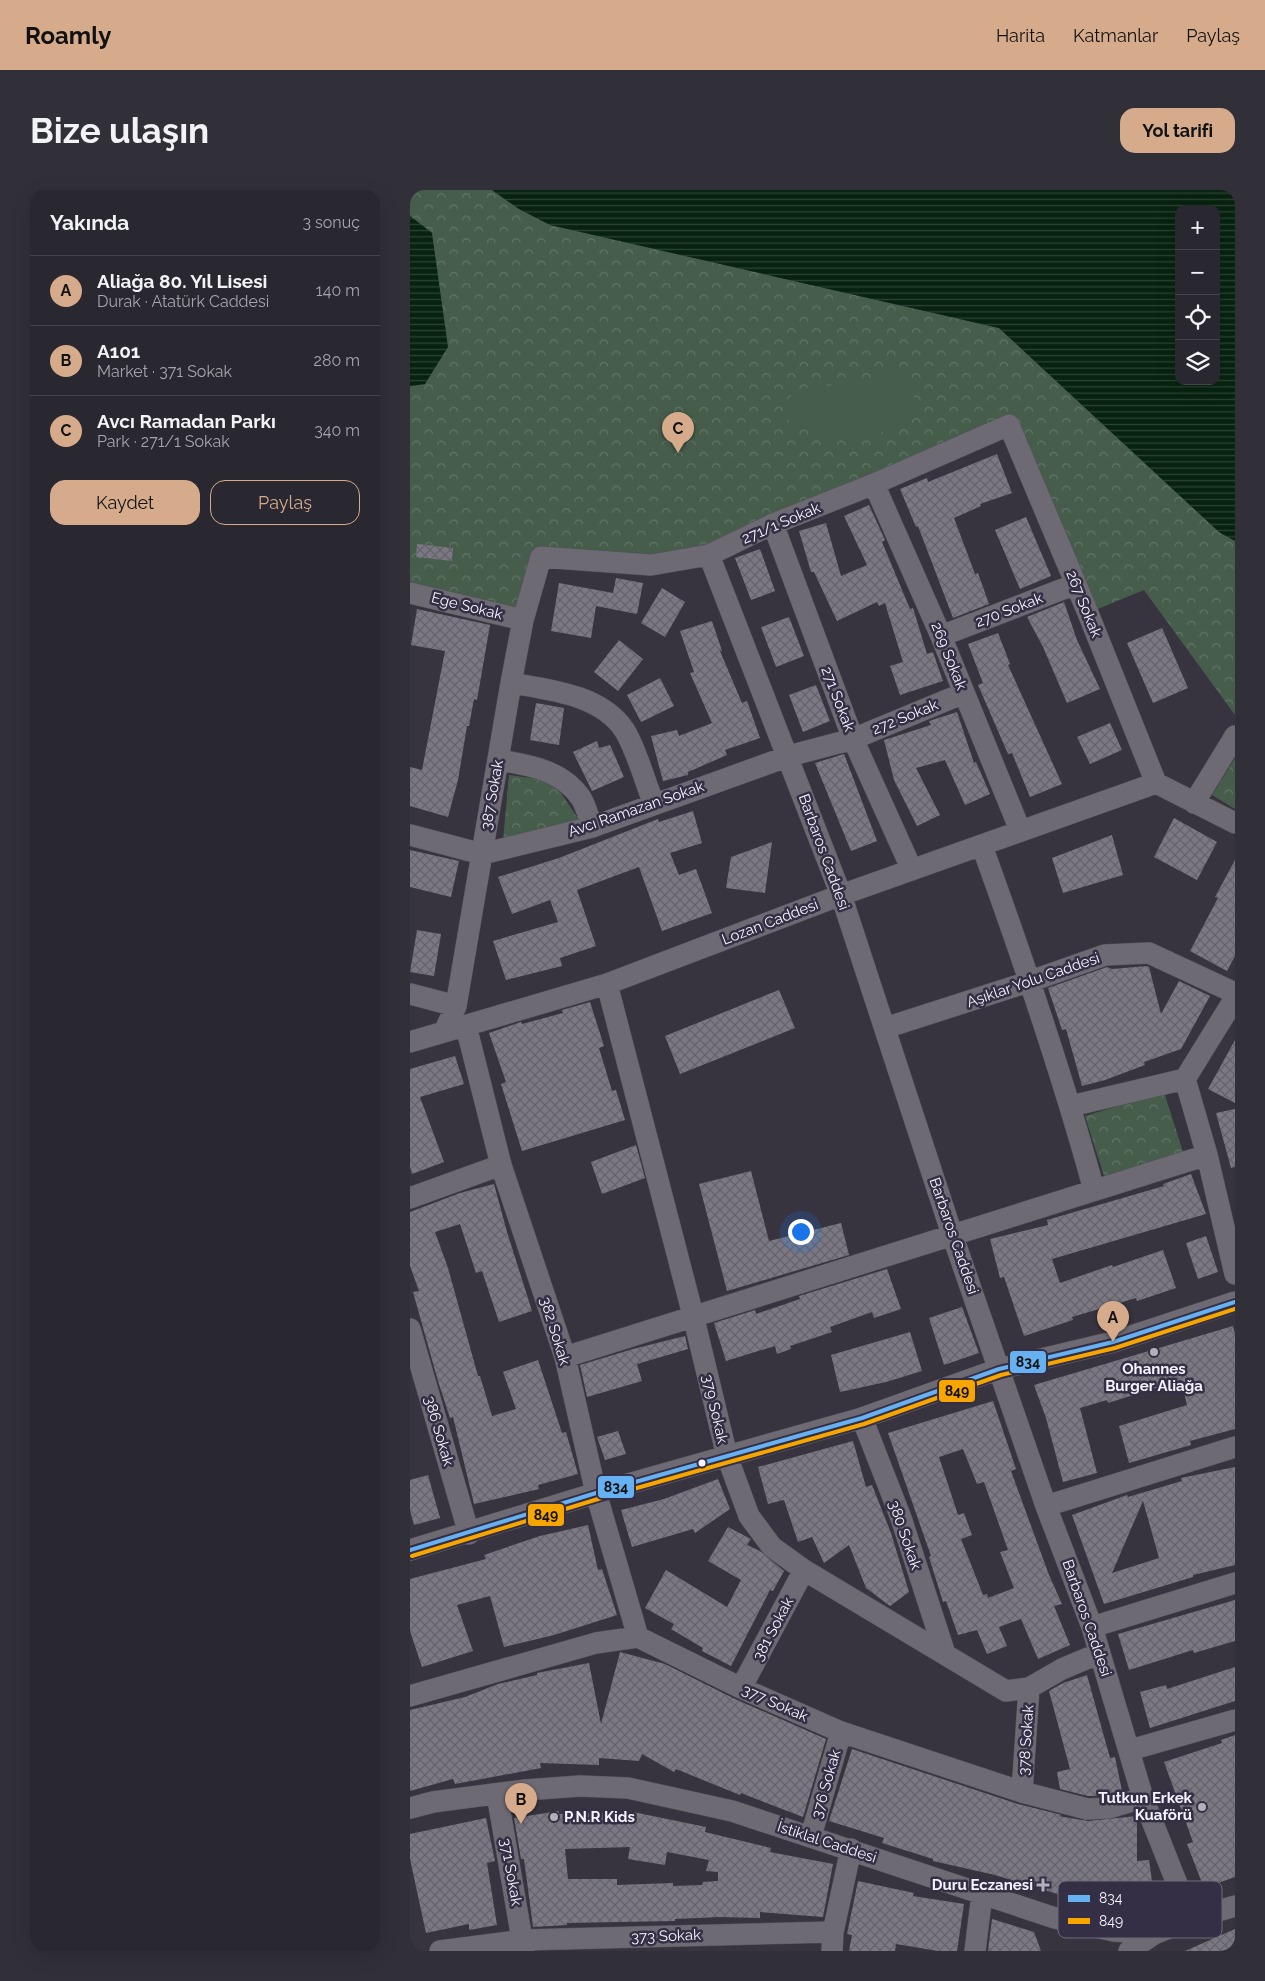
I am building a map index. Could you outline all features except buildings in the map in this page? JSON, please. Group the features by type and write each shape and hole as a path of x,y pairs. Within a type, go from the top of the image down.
{"street":[{"name":"271/1 Sokak","path":"541,557 651,565 710,555 773,524 874,484 1009,425"},
{"name":"267 Sokak","path":"1009,425 1076,584 1156,783"},
{"name":"269 Sokak","path":"874,484 941,636 1020,830"},
{"name":"271 Sokak","path":"773,524 853,739 912,870"},
{"name":"Barbaros Caddesi","path":"710,555 841,895 952,1234 1046,1506 1092,1627 1143,1798 1176,1881"},
{"name":"387 Sokak","path":"444,1032 456,1006 511,682 523,620 541,557"},
{"name":"270 Sokak","path":"941,636 1076,584"},
{"name":"Ege Sokak","path":"410,593 523,620"},
{"path":"511,682 549,689 604,708 625,731 654,804"},
{"name":"272 Sokak","path":"788,756 853,739 964,693"},
{"path":"1194,803 1235,736"},
{"name":"Avcı Ramazan Sokak","path":"482,854 592,827 788,756"},
{"path":"499,760 546,770 569,783 582,799 592,827"},
{"path":"1156,783 1235,823"},
{"name":"Lozan Caddesi","path":"410,1042 608,984 841,895 1156,783"},
{"path":"410,835 482,854"},
{"path":"982,846 1031,981 1071,1106 1094,1190"},
{"name":"Aşıklar Yolu Caddesi","path":"885,1028 1105,955 1149,953 1235,993"},
{"name":"379 Sokak","path":"608,984 693,1315 727,1456 749,1516 772,1547 804,1570 1006,1691 1029,1688 1062,1669 1100,1653"},
{"path":"410,994 456,1006"},
{"path":"1071,1106 1185,1079 1235,998"},
{"name":"382 Sokak","path":"466,1026 501,1165 565,1357 596,1493 638,1637"},
{"path":"1185,1079 1207,1155 1235,1274"},
{"path":"565,1357 693,1315 1207,1155"},
{"path":"410,1198 501,1165"},
{"path":"410,1550 469,1534 596,1493 862,1418 999,1369 1114,1342 1235,1302"},
{"name":"386 Sokak","path":"410,1329 469,1534"},
{"name":"380 Sokak","path":"862,1418 901,1518 944,1654"},
{"path":"1046,1506 1235,1447"},
{"name":"381 Sokak","path":"741,1688 804,1570"},
{"path":"1092,1627 1235,1583"},
{"path":"410,1696 596,1643 638,1637"},
{"name":"377 Sokak","path":"638,1637 741,1688 841,1732 1022,1792 1087,1809 1109,1808 1143,1798"},
{"name":"378 Sokak","path":"1022,1792 1029,1688"},
{"path":"1130,1750 1235,1720"},
{"name":"376 Sokak","path":"811,1836 841,1732"},
{"name":"İstiklal Caddesi","path":"410,1808 433,1802 580,1786 628,1788 732,1811 1058,1919"},
{"name":"371 Sokak","path":"497,1794 524,1946"},
{"path":"832,1941 851,1849"},
{"path":"975,1951 982,1894"},
{"name":"İstiklal Caddesi","path":"1222,1910 1235,1906"},
{"name":"İstiklal Caddesi","path":"1141,1938 1157,1942"},
{"name":"373 Sokak","path":"440,1951 524,1946 832,1941"},
{"path":"1129,1951 1157,1942"}],"green space":[{"path":"410,190 492,190 519,209 551,225 999,328 1219,532 1235,541 1235,715 1144,590 1088,613 1009,425 709,555 541,557 523,620 410,593 410,386 425,384 432,233 410,216"},
{"path":"893,370 906,373 915,386 914,401 907,420 888,431 839,440 794,426 784,416 783,404 798,392 813,387 854,383"},
{"path":"1235,758 1235,809 1212,795"},
{"path":"509,775 553,781 579,820 503,841"},
{"path":"1164,1092 1183,1152 1104,1176 1085,1116"}],"shaded area":[{"path":"492,190 1235,190 1235,541 1219,532 999,328 550,225 519,209"},
{"path":"410,216 432,233 448,347 425,384 410,386"}],"transit line":[{"name":"834","path":"410,1550 596,1493 862,1418 999,1369 1113,1342 1235,1302"},
{"name":"849","path":"412,1556 598,1499 864,1424 1001,1375 1115,1348 1235,1309"}],"place":[{"name":"Avcı Ramadan Parkı","path":"678,453"},
{"name":"Aliağa 80. Yıl Lisesi","path":"1113,1342"},
{"name":"Ohannes Burger Aliağa","path":"1154,1352"},
{"name":"Tutkun Erkek Kuaförü","path":"1202,1807"},
{"name":"P.N.R Kids","path":"554,1817"},
{"name":"A101","path":"521,1824"},
{"name":"Duru Eczanesi","path":"1043,1885"}]}
